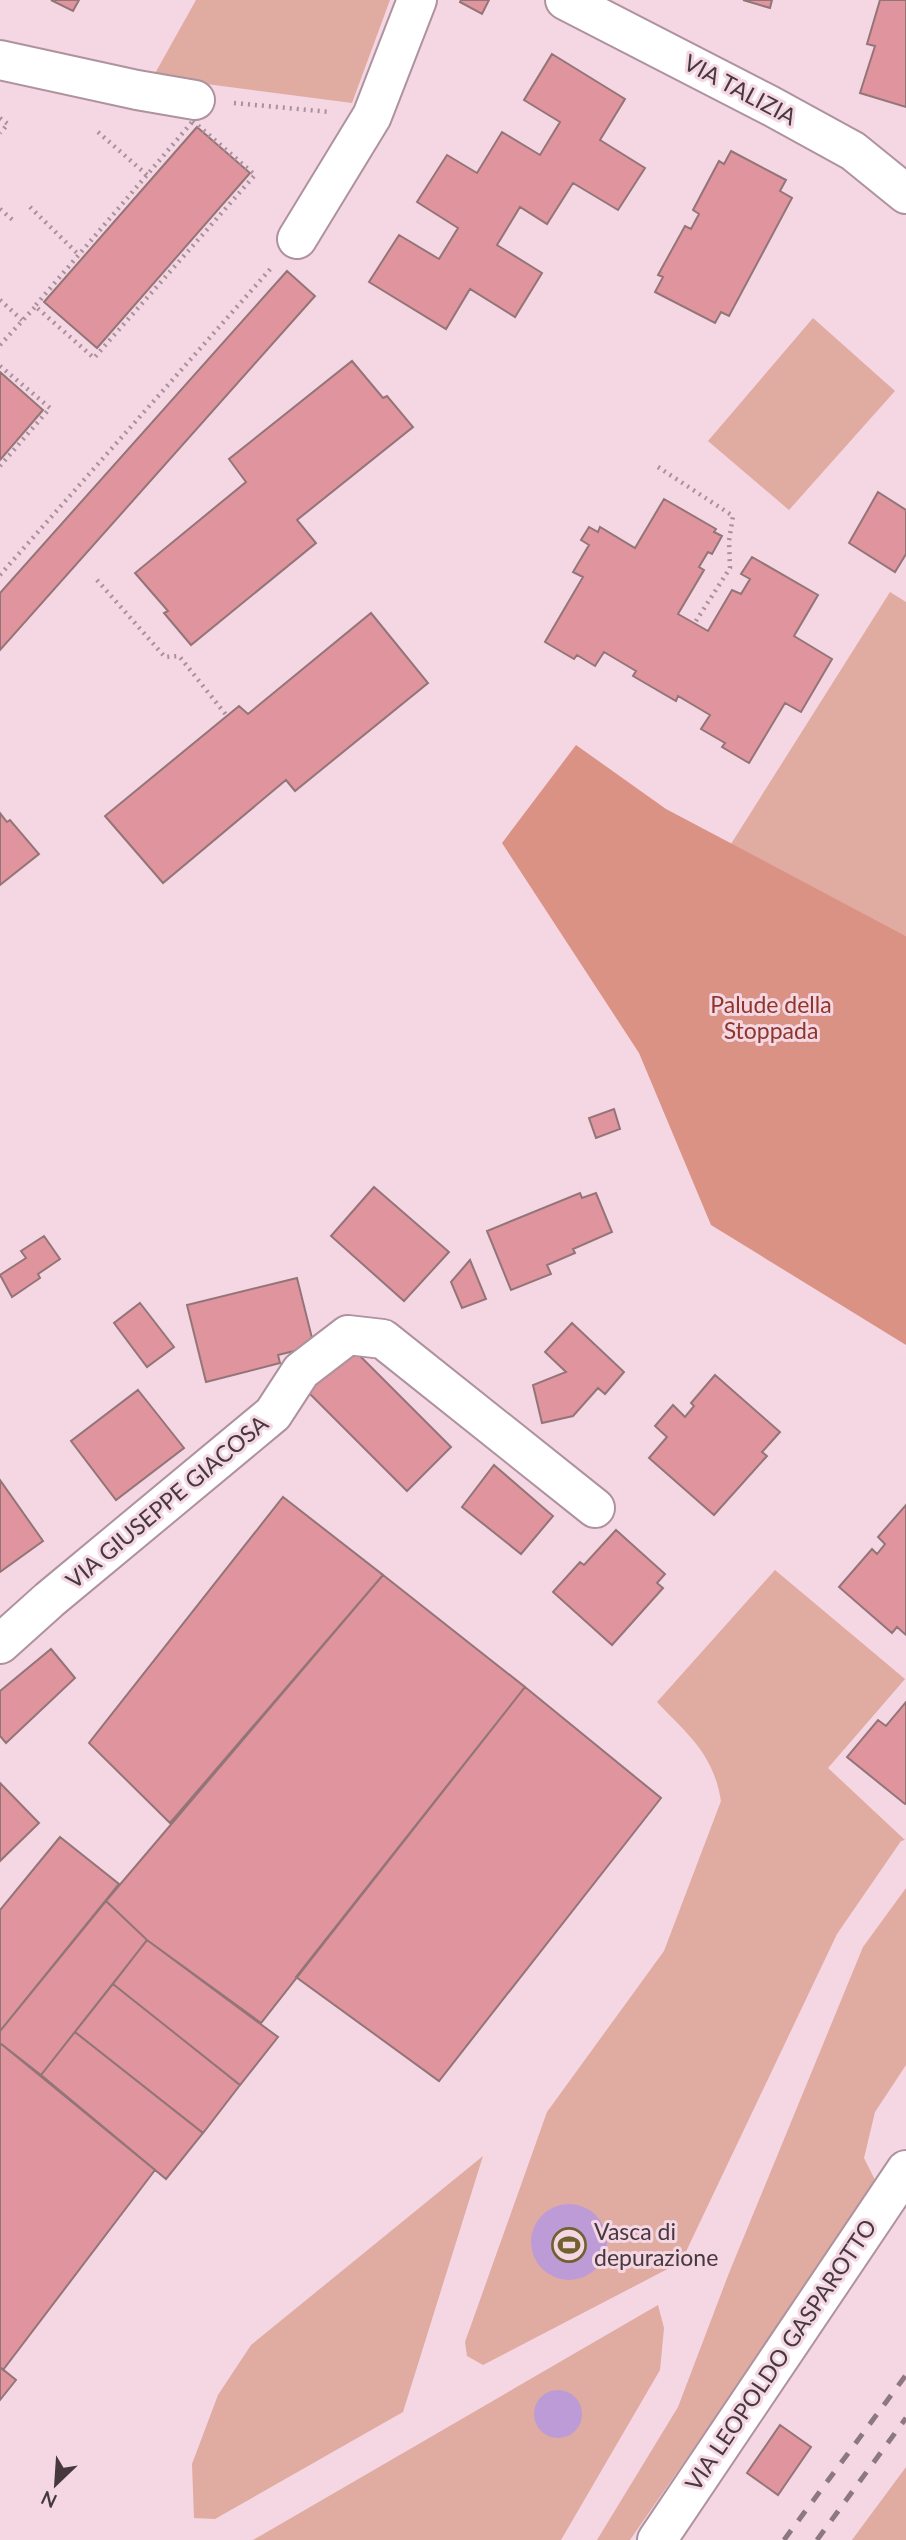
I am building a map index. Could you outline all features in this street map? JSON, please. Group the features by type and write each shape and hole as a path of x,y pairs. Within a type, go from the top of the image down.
{"street":[{"path":"297,239 372,116 417,0"},
{"name":"VIA TALIZIA","path":"565,0 853,151 906,194"},
{"path":"0,60 195,100"},
{"name":"VIA GIUSEPPE GIACOSA","path":"0,1644 272,1414 301,1371 348,1335 383,1339 595,1508"},
{"name":"VIA LEOPOLDO GASPAROTTO","path":"656,2540 906,2170"}],"path":[{"path":"195,100 372,116"},
{"path":"0,117 8,124 0,133"},
{"path":"0,345 193,121 255,175 94,358 35,306"},
{"path":"99,132 147,175"},
{"path":"30,207 79,255"},
{"path":"0,209 15,222"},
{"path":"0,575 297,239"},
{"path":"0,300 22,320"},
{"path":"0,366 50,408 0,466"},
{"path":"658,467 733,516 729,541 730,568 695,624"},
{"path":"97,580 165,657 179,656 227,716"}],"shaded area":[{"path":"196,0 390,0 352,103 153,77"},
{"path":"813,318 895,391 789,510 708,441"},
{"path":"890,592 906,602 906,936 731,844"},
{"path":"775,1570 905,1679 828,1768 905,1840 901,1841 837,1934 681,2262 483,2365 467,2356 465,2342 547,2112 664,1951 721,1801 706,1758 657,1702"},
{"path":"906,1888 906,2065 875,2112 864,2158 877,2184 630,2540 597,2540 678,2407 729,2273 863,1947"},
{"path":"483,2156 403,2412 215,2519 194,2518 192,2464 218,2395 251,2345"},
{"name":"Vasca di depurazione","path":"569,2204 583,2207 596,2215 604,2228 607,2242 604,2256 596,2269 583,2277 569,2280 555,2277 542,2269 534,2256 531,2242 534,2228 542,2215 555,2207"},
{"path":"658,2305 664,2328 660,2370 561,2540 253,2540"},
{"path":"558,2390 575,2397 582,2414 575,2431 558,2438 541,2431 534,2414 541,2397"},
{"path":"906,2467 906,2540 852,2540"}],"green space":[{"name":"Palude della Stoppada","path":"576,745 666,809 906,936 906,1345 711,1225 639,1053 502,843"}],"building":[{"path":"51,0 79,0 73,11"},
{"path":"489,0 482,14 460,2"},
{"path":"743,0 772,0 770,8"},
{"path":"880,0 906,0 906,107 860,93 875,46 867,44"},
{"path":"552,54 625,99 600,140 645,168 618,210 573,183 547,224 520,207 497,245 542,273 515,317 470,289 446,329 369,282 399,235 439,259 458,228 417,202 447,155 477,173 502,132 540,155 560,122 524,100"},
{"path":"197,127 250,173 97,348 44,302"},
{"path":"731,151 786,180 780,191 792,198 729,316 721,312 715,323 655,292 663,277 658,275 685,226 691,229 699,214 693,210 719,161 724,164"},
{"path":"287,271 315,296 0,650 0,593"},
{"path":"352,361 383,398 387,396 413,427 297,520 316,543 191,645 164,613 168,611 135,573 246,482 229,459"},
{"path":"0,372 43,410 0,460"},
{"path":"878,492 906,510 906,554 895,572 849,543"},
{"path":"664,499 716,529 714,532 722,536 712,554 708,552 699,567 704,570 678,614 708,631 732,590 741,594 750,579 741,574 752,557 818,595 794,636 832,659 801,712 785,703 749,763 722,747 725,743 701,729 710,715 678,696 676,701 633,676 636,671 604,652 595,666 577,655 574,659 545,642 583,577 573,572 589,545 581,540 589,527 598,532 600,527 635,548"},
{"path":"371,613 428,683 295,791 286,780 163,883 105,816 239,706 248,714"},
{"path":"0,813 7,822 10,820 39,854 0,885"},
{"path":"614,1109 620,1129 596,1138 589,1118"},
{"path":"374,1187 449,1252 404,1301 331,1236"},
{"path":"580,1193 582,1198 596,1193 612,1232 573,1249 575,1253 547,1265 551,1274 511,1290 487,1231"},
{"path":"44,1236 60,1259 38,1274 40,1278 12,1297 0,1275 26,1258 21,1251"},
{"path":"470,1260 486,1299 462,1308 451,1282"},
{"path":"297,1278 314,1346 278,1355 280,1363 206,1382 187,1305"},
{"path":"140,1303 174,1347 147,1367 114,1323"},
{"path":"572,1323 624,1372 605,1394 598,1388 573,1416 542,1423 533,1385 566,1372 545,1352"},
{"path":"352,1348 451,1447 407,1491 308,1392"},
{"path":"715,1375 780,1432 762,1452 767,1456 714,1515 649,1458 667,1437 655,1426 673,1405 685,1417 694,1406 691,1403"},
{"path":"138,1390 184,1448 116,1500 71,1441"},
{"path":"494,1465 553,1516 521,1554 462,1507"},
{"path":"0,1480 43,1541 0,1572"},
{"path":"283,1497 383,1575 170,1823 89,1743"},
{"path":"906,1505 906,1635 897,1627 892,1633 839,1587 872,1549 877,1554 885,1544 878,1537"},
{"path":"616,1530 665,1574 657,1583 663,1588 612,1645 553,1592 580,1562 584,1565"},
{"path":"383,1575 525,1687 261,2023 147,1940 106,1901"},
{"path":"51,1649 75,1678 6,1743 0,1736 0,1691"},
{"path":"525,1687 661,1798 439,2081 296,1977"},
{"path":"906,1702 905,1804 847,1757 878,1720 886,1726"},
{"path":"0,1783 39,1823 0,1861"},
{"path":"60,1837 119,1884 0,2031 0,1910"},
{"path":"106,1901 147,1940 41,2075 0,2043 0,2031"},
{"path":"147,1940 278,2037 240,2085 113,1984"},
{"path":"113,1984 240,2085 203,2133 75,2032"},
{"path":"75,2032 203,2133 166,2179 41,2075"},
{"path":"0,2043 155,2170 3,2370 0,2367"},
{"path":"0,2367 16,2380 0,2400"},
{"path":"780,2425 811,2447 778,2495 747,2473"}],"railway":[{"path":"784,2540 906,2375"},
{"path":"817,2540 906,2418"}],"place":[{"name":"Vasca di depurazione","path":"569,2245"}]}
